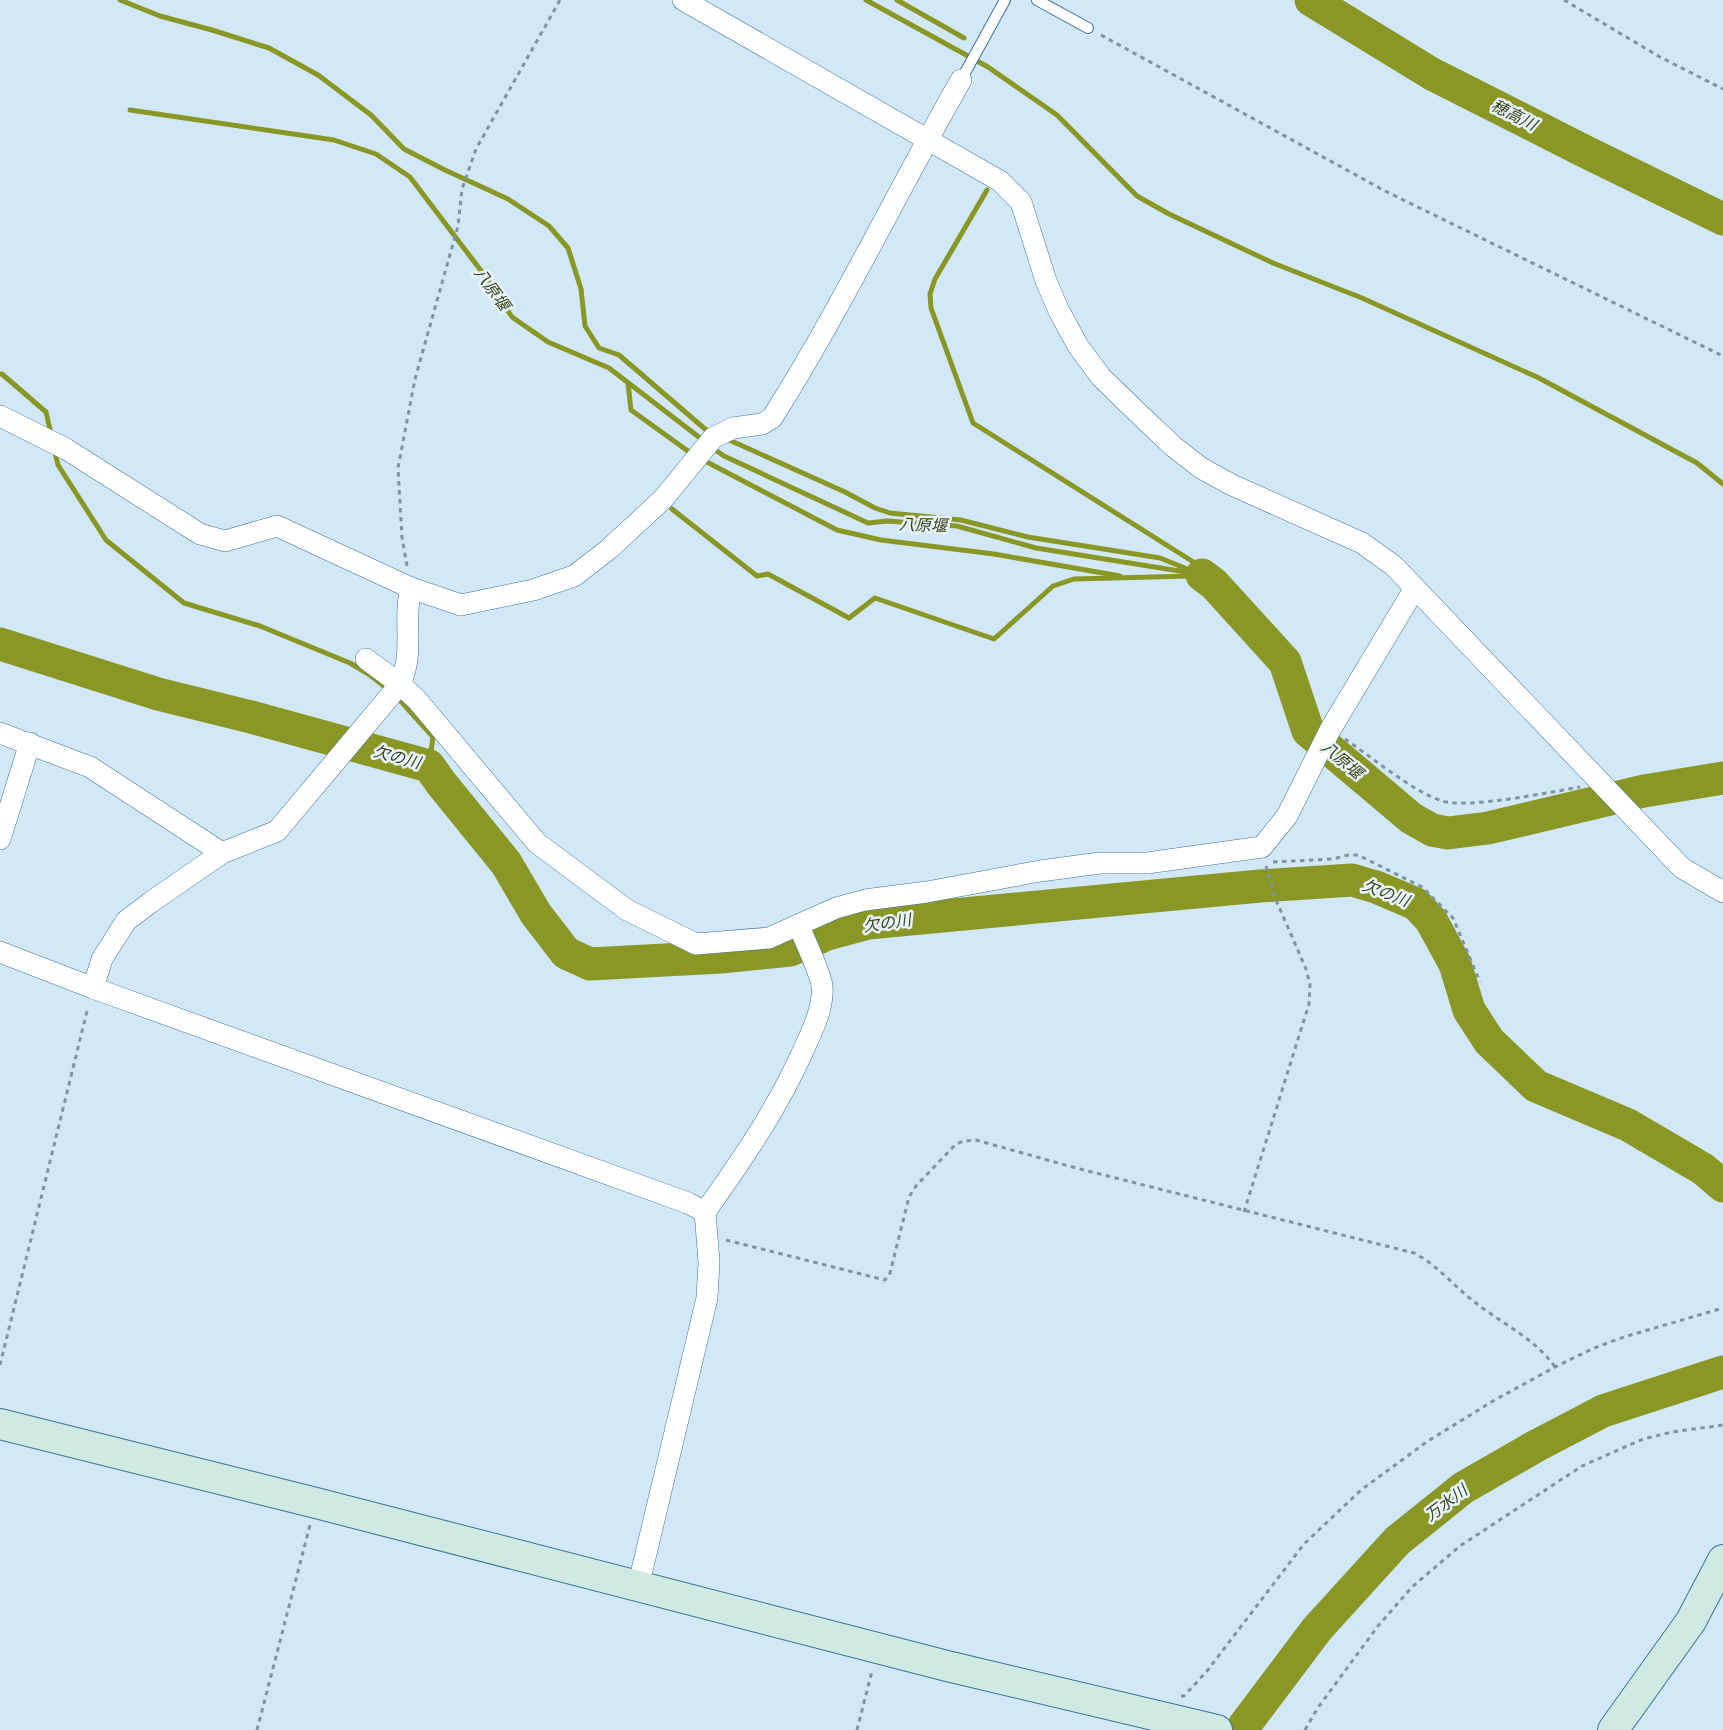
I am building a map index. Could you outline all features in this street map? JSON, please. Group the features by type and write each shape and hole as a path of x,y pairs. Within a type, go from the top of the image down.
{"street":[{"path":"683,0 1000,181 1013,192 1021,202 1046,281 1059,311 1078,346 1101,377 1174,447 1201,468 1362,543 1394,566 1682,868 1723,892"},
{"path":"0,416 66,449 200,534 225,541 277,526 411,588 461,605 533,590 566,579 574,576 609,549 663,499 713,438 733,428 762,424 772,418 815,347 965,73"},
{"path":"93,988 102,959 126,921 222,853 277,831 394,692 406,671 408,601 411,588"},
{"path":"366,659 394,692 417,700 537,843 627,910 696,944 769,938 801,930 836,908 865,900 927,892 1040,871 1100,863 1147,863 1262,847 1287,816 1325,741 1415,588"},
{"path":"0,734 30,743 90,767 222,853"},
{"path":"0,839 30,743"},
{"path":"638,1587 705,1310 709,1262 705,1212 762,1131 786,1088 812,1030 822,993 822,982 801,930"},
{"path":"0,952 93,988 688,1203 705,1212"},
{"path":"0,1424 877,1648 1206,1727"},
{"path":"1613,1730 1691,1621 1723,1560"}],"lane":[{"path":"965,73 1005,0"},
{"path":"1037,0 1089,28"}],"path":[{"path":"411,588 402,538 398,468 415,378 458,226 462,189 476,149 560,0"},
{"path":"1564,0 1660,57 1723,89"},
{"path":"1089,28 1385,191 1723,356"},
{"path":"1325,741 1445,802 1512,798 1601,784"},
{"path":"1265,863 1333,859 1358,855 1422,887 1453,918 1480,982"},
{"path":"1244,1212 1309,1004 1310,984 1306,969 1276,900 1266,870"},
{"path":"0,1365 93,988"},
{"path":"708,1236 885,1280 890,1274 909,1197 916,1186 955,1145 963,1141 976,1140 1244,1212 1414,1254 1425,1259 1472,1300 1542,1351 1555,1367"},
{"path":"1176,1696 1184,1696 1207,1671 1304,1544 1360,1490 1428,1441 1493,1401 1594,1348 1723,1308"},
{"path":"1305,1730 1317,1709 1378,1626 1412,1587 1460,1546 1582,1466 1643,1439 1672,1432 1723,1425"},
{"path":"257,1730 316,1503"},
{"path":"857,1730 877,1648"}],"waterway":[{"path":"120,0 160,16 269,48 318,75 371,115 404,149 508,199 549,226 568,248 581,289 585,326 599,348 619,355 705,429 713,433"},
{"path":"866,0 988,67 1057,115 1137,196 1169,214 1273,263 1362,298 1539,378 1697,463 1723,484"},
{"path":"897,0 964,38"},
{"name":"穂高川","path":"1311,0 1432,74 1723,219"},
{"name":"八原堰","path":"130,110 334,140 376,154 410,177 485,276 512,317 548,342 609,368 704,441"},
{"path":"987,190 935,279 930,294 931,308 973,423 1195,563 1202,574"},
{"path":"0,374 46,412 51,434"},
{"path":"628,383 631,410 692,454"},
{"path":"727,439 890,513 961,520 1028,537 1160,558 1202,575"},
{"name":"八原堰","path":"711,447 724,456 868,523 887,521 957,526 1036,548 1192,573"},
{"path":"54,449 58,465 106,540 184,603 260,626 350,663 390,691"},
{"path":"703,460 837,530 881,540 994,554 1120,576"},
{"path":"672,509 757,576 768,574 849,618 875,598 994,639 1053,586 1074,579 1192,576"},
{"name":"八原堰","path":"1202,575 1214,584 1285,662 1308,731 1411,818 1432,830 1448,833 1488,828 1644,791 1723,778"},
{"name":"欠の川","path":"0,644 158,694 429,766 506,863 536,914 566,953 590,964 721,957 790,950 827,934 868,923 1260,886 1352,880 1376,887 1416,904 1431,920 1455,964 1469,1010 1489,1041 1536,1086 1628,1125 1703,1169 1723,1186"},
{"path":"397,697 433,737 429,766"},
{"name":"万水川","path":"1241,1730 1317,1629 1397,1541 1463,1488 1603,1411 1723,1372"}]}
